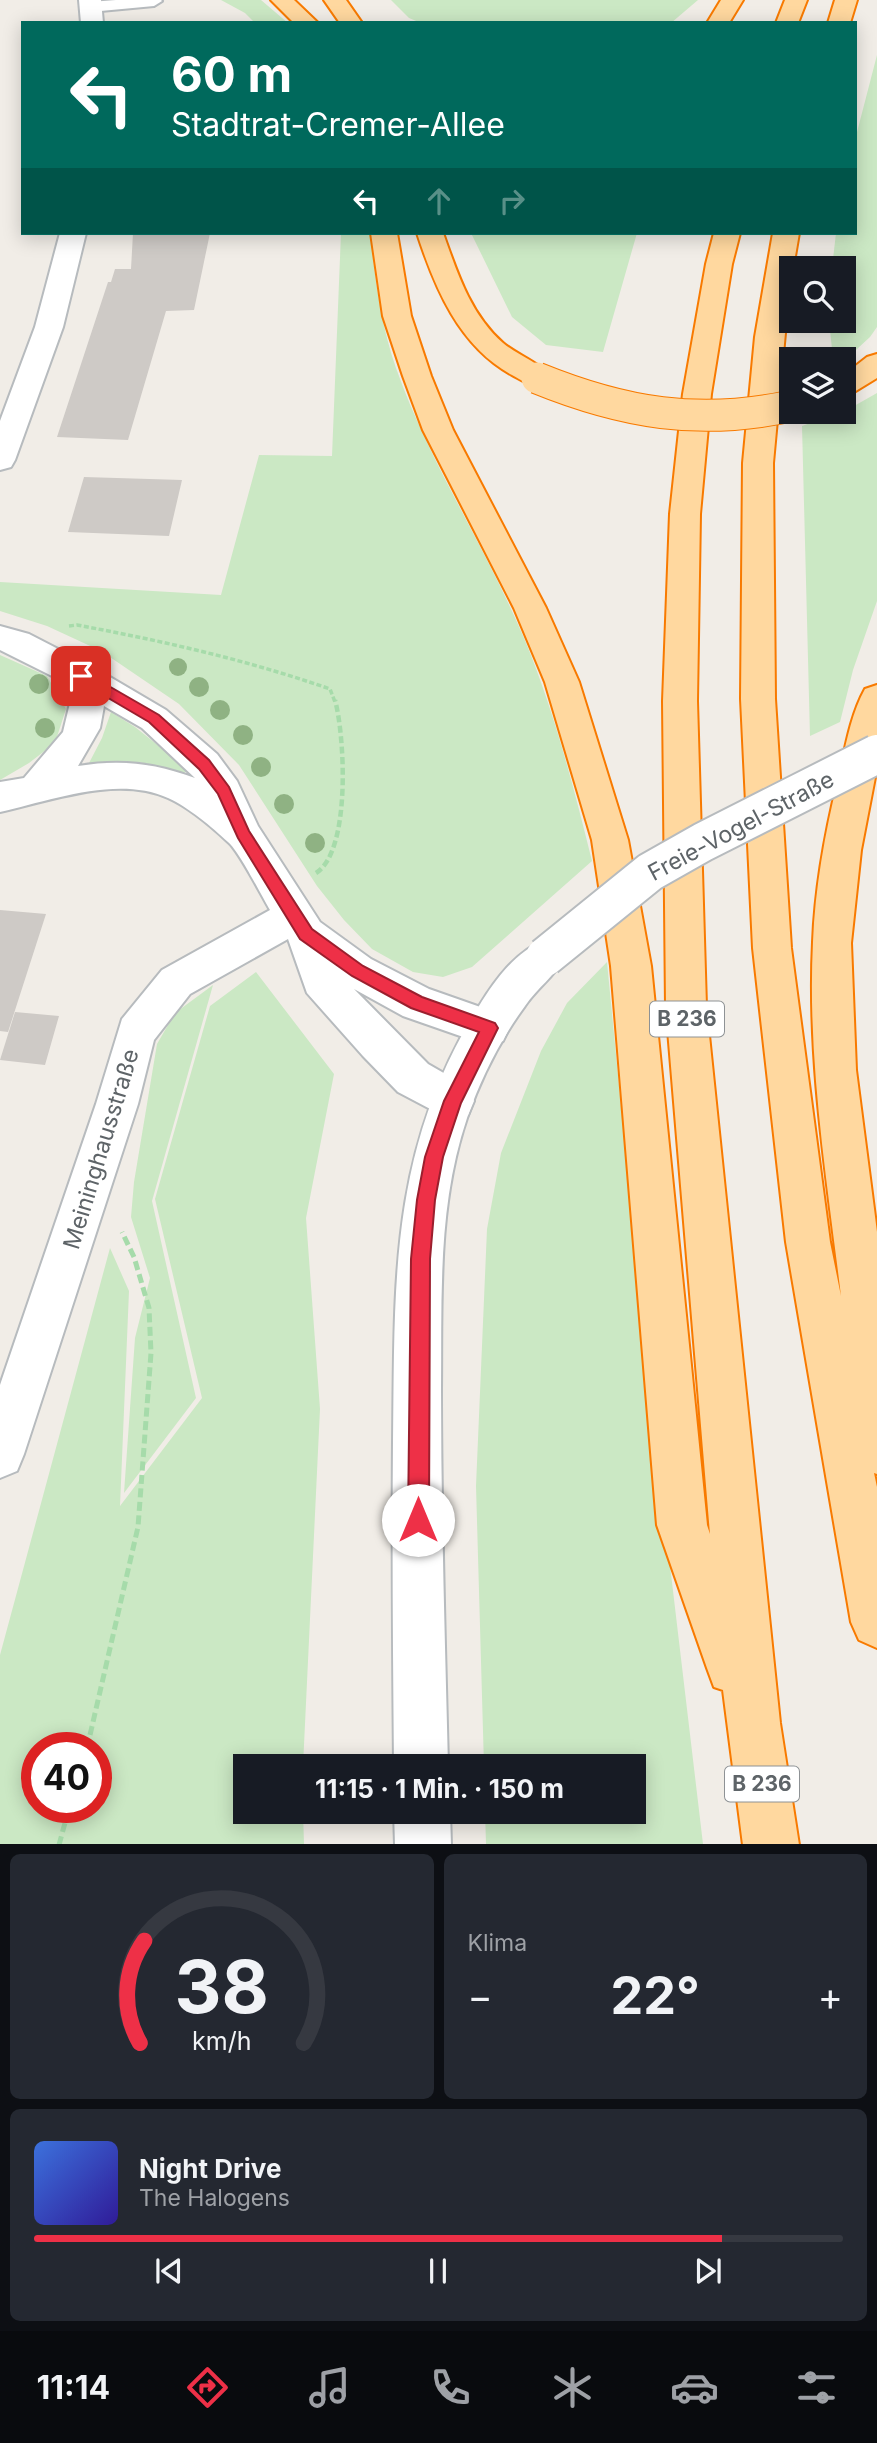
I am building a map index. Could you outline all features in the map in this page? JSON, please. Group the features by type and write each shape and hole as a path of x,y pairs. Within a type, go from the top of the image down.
{"highway":[{"path":"282,0 305,21"},
{"path":"335,0 350,21"},
{"path":"719,21 732,0"},
{"path":"788,21 796,0"},
{"path":"840,21 846,0"},
{"path":"384,235 397,316 417,376 439,430 530,608 562,682 610,840 631,967 682,1525 753,1723"},
{"path":"431,235 447,284 468,322 504,358 537,378 601,402 667,415 731,416 779,408"},
{"name":"B 236","path":"726,235 719,264 695,408 685,514 680,701 686,1006 753,1723 771,1844"},
{"path":"786,235 769,337 758,463 758,699 772,948 808,1241 877,1622"},
{"path":"856,379 877,363"},
{"path":"877,698 852,793 836,890 832,971 839,1117 872,1372 877,1450"}],"street":[{"path":"0,460 49,327 72,235"},
{"path":"0,638 17,643 81,676 154,719 204,764 224,791 243,834 300,925 321,981 413,1078 453,1101"},
{"path":"17,794 60,763 83,729 87,704 81,676"},
{"name":"Freie-Vogel-Straße","path":"421,1754 418,1424 421,1259 426,1200 434,1157 453,1101 489,1028 512,990 545,957 606,905 650,872 877,754"},
{"path":"17,794 97,776 140,777 182,789 243,834"},
{"path":"300,925 357,971 417,1003 489,1028"},
{"name":"Meininghausstraße","path":"0,1454 95,1174 136,1032 176,982 300,925"},
{"path":"422,1824 423,1844"}],"lane":[{"path":"91,10 154,1"}],"path":[{"path":"66,626 77,625 142,637 238,659 330,689 336,698 341,741 338,832 331,857 322,870 314,874"},
{"path":"91,1732 138,1527 151,1353 149,1308 134,1257 95,1174"},
{"path":"59,1844 65,1823"}],"green space":[{"path":"221,0 261,0 286,21 253,21 245,13"},
{"path":"391,0 698,0 673,21 416,21 409,18"},
{"path":"877,55 877,327 856,350 856,347 832,347 830,333 856,333 856,256 833,256 836,235 857,235 857,132"},
{"path":"341,235 370,235 382,319 396,368 424,437 509,604 535,665 554,720 592,861 472,967 443,977 413,972 372,949 317,886 239,765 179,704 101,651 47,626 0,611 0,582 221,595 259,455 332,456"},
{"path":"472,235 636,235 603,352 546,345 512,317"},
{"path":"877,393 877,601 853,670 840,722 810,736 802,426 856,424 856,405"},
{"path":"0,655 47,676 66,709 55,743 0,780"},
{"path":"111,712 135,727 189,770 184,773 139,762 88,765"},
{"path":"607,962 646,1363 703,1844 486,1844 485,1824 646,1824 646,1754 484,1754 476,1486 487,1229 501,1153 541,1051 567,1003"},
{"path":"256,972 334,1074 306,1218 320,1409 304,1754 233,1754 233,1824 303,1824 304,1844 0,1844 0,1655 110,1248 129,1291 120,1506 202,1398 155,1199 210,1006"},
{"path":"213,985 152,1201 196,1398 124,1493 135,1338 150,1278 131,1217 134,1182 157,1044 175,1013"}],"building":[{"path":"133,235 210,235 194,310 166,311 128,440 57,437 108,282 111,282 115,269 131,269"},
{"path":"84,477 182,480 169,536 68,532"},
{"path":"0,910 46,914 8,1032 0,1031"},
{"path":"15,1012 59,1016 45,1065 0,1060"}],"route":[{"path":"81,676 154,719 204,764 224,791 243,834 306,934 357,971 417,1003 489,1028 453,1101 434,1157 426,1200 421,1259 418,1520"}]}
